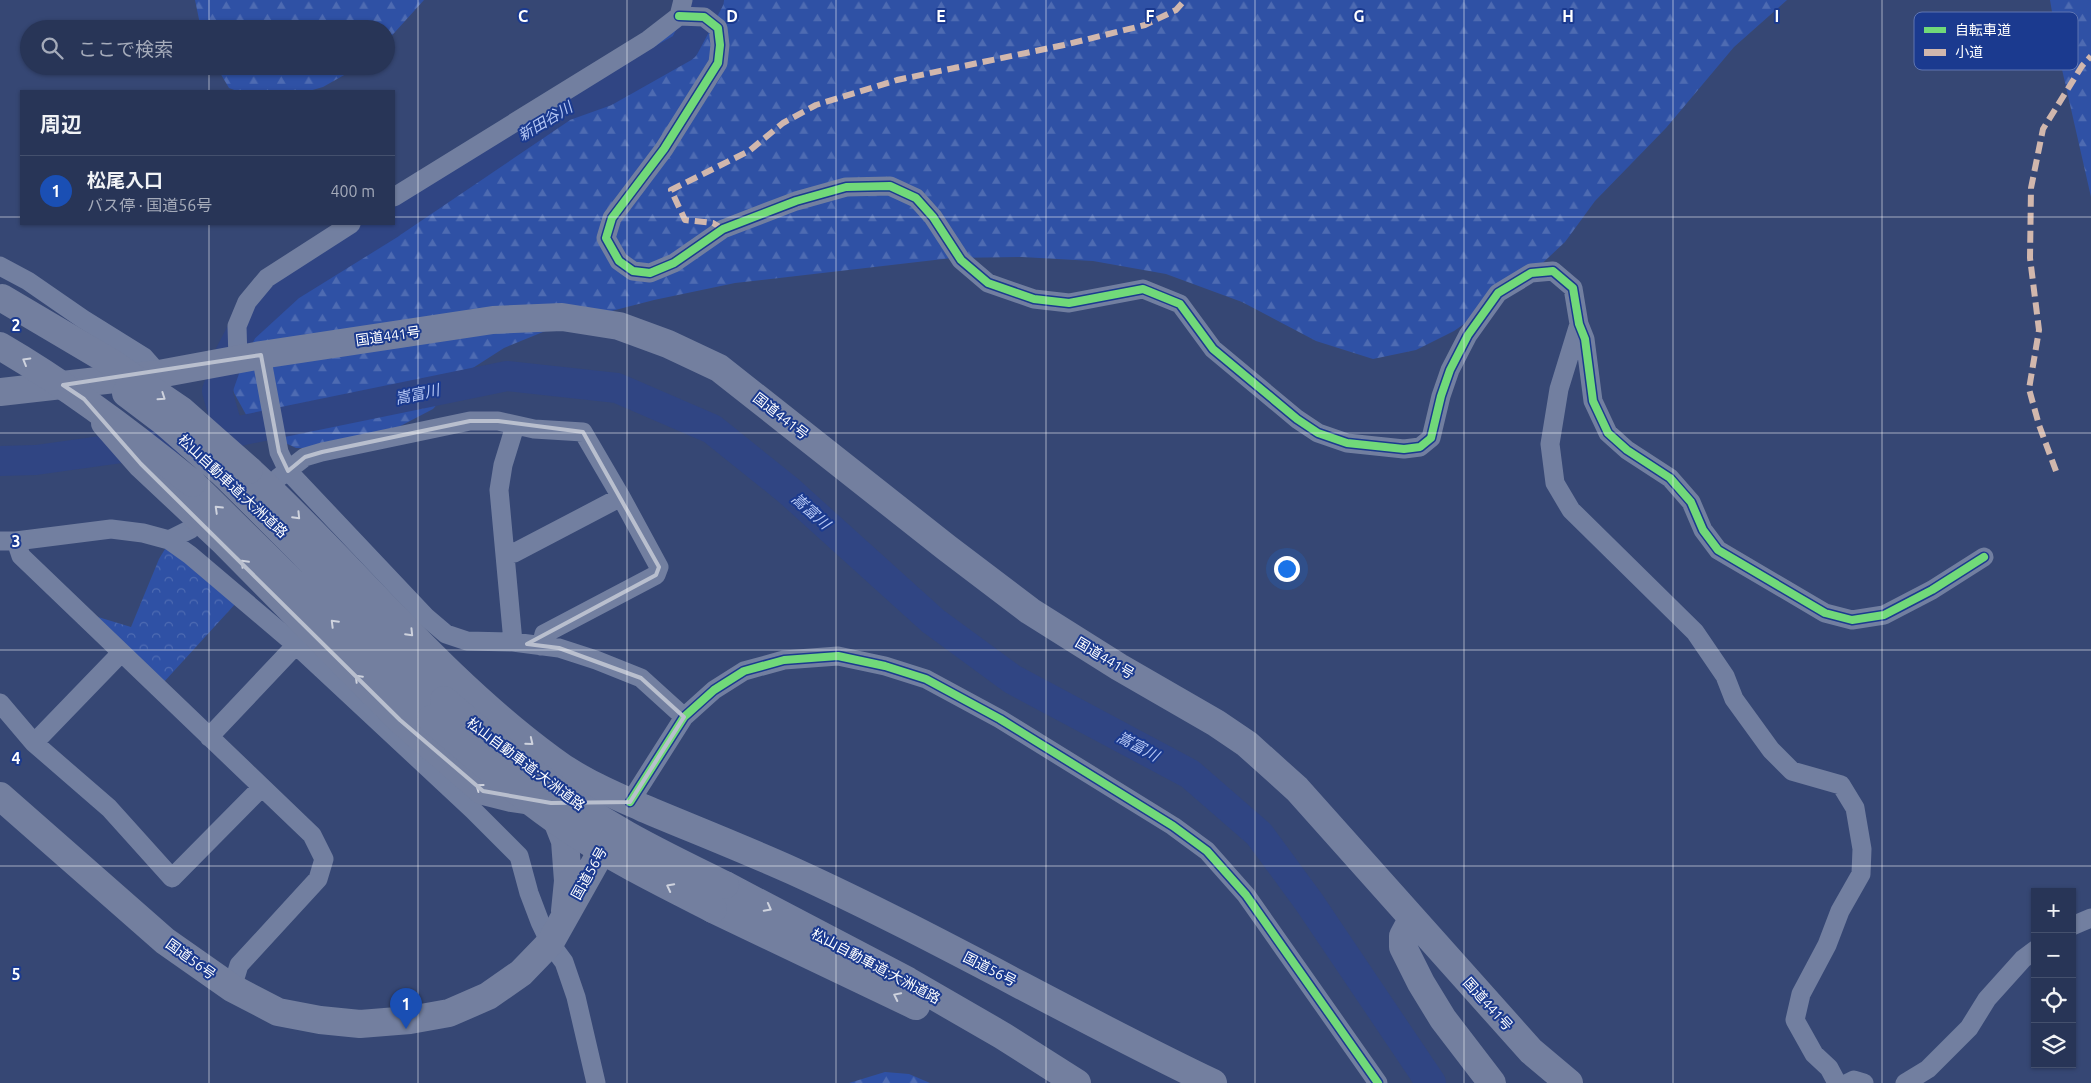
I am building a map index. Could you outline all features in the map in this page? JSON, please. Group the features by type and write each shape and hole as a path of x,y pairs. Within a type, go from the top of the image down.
{"highway":[{"path":"1,302 112,363 181,410 249,476 286,504 453,677 493,714 553,761 584,780 630,802"},
{"name":"国道441号","path":"0,392 255,365 493,320 562,317 619,326 668,344 719,368 1030,611 1119,667 1216,723 1247,744 1297,789 1531,1051 1570,1083"},
{"name":"松山自動車道;大洲道路","path":"0,346 84,399 134,435 182,487 437,709 494,743 583,808 627,835 908,981 1003,1036 1077,1083"},
{"name":"松山自動車道;大洲道路","path":"249,476 328,578 437,709 516,791 569,829 617,859 713,910 900,997 1064,1083"},
{"path":"182,487 400,720 483,791 543,803 630,802"},
{"name":"国道56号","path":"0,796 165,941 232,988 278,1012 320,1020 360,1024 410,1020 449,1013 488,996 521,972 550,942 630,802 794,872 977,962 1160,1058 1214,1083"},
{"path":"543,803 554,813 565,841 568,881 565,917"},
{"path":"1412,919 1403,936 1403,947 1421,983 1443,1019 1492,1083"}],"street":[{"path":"395,196 648,40 681,8 704,17 718,28 720,45 718,63 664,149 612,218 606,238 619,261 633,271 650,273 674,263 723,229 796,201 846,187 890,186 916,198 933,217 962,260 988,283 1034,299 1069,303 1143,289 1180,304 1213,349 1297,419 1318,433 1347,443 1404,449 1420,446 1431,438 1441,396 1450,370 1468,335 1498,293 1532,272 1553,272 1573,288 1579,324 1585,339 1593,401 1608,433 1627,450 1670,478 1691,502 1703,530 1718,550 1825,613 1852,620 1884,615 1932,590 1984,558"},
{"path":"349,225 267,278 247,302 237,326 255,365 278,452 288,471 306,488 390,581 446,634 467,641 513,642 559,648 596,660 641,678 684,717"},
{"path":"0,266 28,281 83,319 144,357 159,374"},
{"path":"1579,324 1559,389 1550,444 1555,483 1572,510 1695,632 1725,676 1734,700 1771,750 1792,771 1841,785 1855,808 1862,849 1861,874 1840,911 1827,945 1801,994 1795,1020 1814,1054 1828,1068 1837,1083"},
{"path":"249,476 288,471 305,457 322,452 470,421 498,421 516,426 583,432 659,567 656,575 544,634 541,646"},
{"path":"513,642 499,490 503,465 516,426"},
{"path":"506,555 514,553 621,497"},
{"path":"8,541 111,529 143,533 169,540 190,555 296,645 373,719 473,810 519,856 529,893 550,942 564,962 576,998 596,1083"},
{"path":"169,540 191,529"},
{"path":"8,541 21,556 312,834 324,859 318,879 239,965 232,988"},
{"path":"209,737 296,645"},
{"path":"34,743 122,653"},
{"path":"630,802 684,717 714,690 744,672 784,660 838,656 885,666 926,679 1009,724 1173,826 1207,851 1246,895 1378,1083"},
{"path":"0,703 34,743 110,808 172,878 262,787"},
{"path":"2076,924 2091,918"},
{"path":"1904,1083 1928,1069 1969,1028 1987,1000 2022,959 2031,953"},
{"path":"1848,1083 1854,1080 1864,1083"}],"highlighted area":[{"path":"261,355 279,452 288,471 305,457 322,452 470,421 498,421 583,432 659,567 656,575 527,644 559,648 641,678 684,717 630,802 551,803 483,791 400,720 141,464 84,399 63,385"}],"green space":[{"path":"195,0 424,0 395,32 395,20 199,20"},
{"path":"688,0 1787,0 1734,47 1666,128 1595,201 1565,242 1516,288 1454,331 1416,350 1373,359 1316,341 1242,302 1166,274 1093,261 1022,257 952,258 735,283 654,300 565,323 504,348 465,373 433,409 387,433 340,449 296,448 260,431 249,420 234,393 228,365 245,298 349,225 395,225 395,196 486,142 582,92 646,52"},
{"path":"2050,0 2091,0 2091,197 2062,70 2078,70 2078,12 2052,12"},
{"path":"221,75 344,75 323,87 312,90 234,90 229,88"},
{"path":"168,544 237,602 163,683 98,617 131,627 159,559"},
{"path":"885,1072 909,1074 930,1083 849,1083"}],"waterway":[{"name":"新田谷川","path":"395,220 564,106 606,91 684,47 709,0"},
{"name":"新田谷川","path":"229,433 217,391 230,354 243,329 290,286 388,225"},
{"name":"嵩富川","path":"0,461 36,460 229,433 507,376 617,388 712,429 788,490 933,621 1012,679 1190,774 1259,834 1309,902 1431,1083"}],"marked path":[{"path":"723,229 713,223 685,220 671,190 749,151 783,123 816,105 897,80 1064,45 1145,25 1176,10 1185,0"},
{"path":"2056,471 2039,425 2029,389 2039,330 2030,258 2031,188 2043,129 2082,66 2091,56"}],"cycle path":[{"path":"679,16 704,17 718,28 720,45 718,63 664,149 612,218 606,238 619,261 633,271 650,273 674,263 723,229 796,201 846,187 890,186 916,198 933,217 961,260 988,283 1034,299 1069,303 1143,289 1180,304 1213,349 1297,419 1318,433 1347,443 1404,449 1420,447 1431,438 1441,396 1450,370 1468,335 1498,293 1531,273 1553,271 1573,288 1579,324 1585,339 1593,401 1608,433 1627,450 1670,478 1691,502 1703,530 1718,550 1825,613 1852,620 1884,615 1932,590 1984,557"},
{"path":"630,802 684,717 714,690 744,671 784,660 838,656 885,666 926,679 1000,719 1173,826 1207,851 1246,895 1378,1083"}],"place":[{"name":"松尾入口","path":"406,1029"}]}
